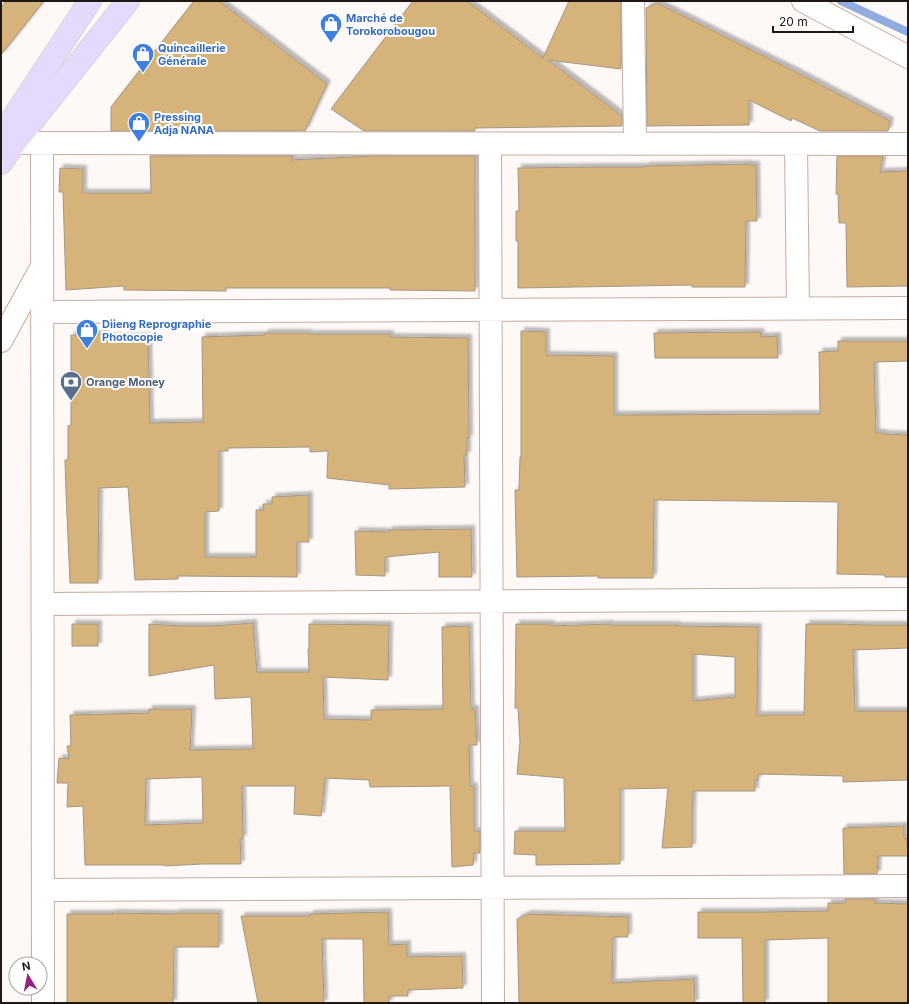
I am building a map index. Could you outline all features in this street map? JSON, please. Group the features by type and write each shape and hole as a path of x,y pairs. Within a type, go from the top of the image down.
{"main road":[{"path":"1,163 6,141 90,1"},
{"path":"6,141 128,1"}],"street":[{"path":"633,1 635,144"},
{"path":"803,1 908,57"},
{"path":"6,141 42,143 908,144"},
{"path":"42,143 43,1003"},
{"path":"490,144 492,1003"},
{"path":"796,144 798,308"},
{"path":"1,341 42,265"},
{"path":"42,312 908,308"},
{"path":"42,604 908,599"},
{"path":"43,890 908,886"}],"building":[{"path":"6,1 44,1 1,55 1,8"},
{"path":"194,1 219,1 327,84 305,131 111,131 111,107"},
{"path":"413,1 467,1 543,58 569,1 621,1 621,69 548,60 622,116 622,126 475,128 475,131 364,131 331,109"},
{"path":"657,3 798,73 890,121 888,131 820,131 792,118 791,121 749,100 749,125 647,126 646,8"},
{"path":"150,156 293,156 291,160 374,156 475,156 475,291 390,290 390,288 226,288 226,291 124,290 124,286 66,290 63,192 59,192 60,168 83,169 83,193 151,193"},
{"path":"837,156 883,156 880,172 908,171 908,286 847,287 846,223 839,223 838,194 836,194"},
{"path":"756,165 757,221 746,221 745,287 692,287 692,285 518,288 518,241 516,241 516,211 519,211 518,168"},
{"path":"521,331 546,332 546,355 614,356 614,415 820,414 819,352 838,351 838,341 908,341 908,361 874,362 876,433 908,435 908,577 837,574 838,502 654,500 653,578 598,578 598,576 517,577 515,490 519,490 521,457"},
{"path":"760,332 761,337 777,336 778,358 655,358 654,333"},
{"path":"265,333 390,334 390,337 468,338 469,438 467,438 467,455 464,455 465,487 389,489 389,485 327,478 328,451 310,452 310,447 228,448 228,451 219,451 219,511 205,512 205,557 256,557 256,510 264,510 263,504 272,504 272,497 309,495 309,542 297,542 297,577 178,576 178,579 135,580 128,487 99,488 98,583 70,583 65,460 68,460 68,426 71,425 71,335 104,334 105,337 148,337 150,423 203,422 202,337 264,335"},
{"path":"471,529 472,577 439,577 439,552 385,557 385,576 356,575 355,531 389,532 389,530"},
{"path":"253,623 257,672 309,672 309,624 389,625 388,680 323,677 324,719 371,720 371,710 443,709 442,627 469,626 471,709 475,709 477,745 469,745 470,786 474,787 474,831 480,831 480,853 474,853 473,865 452,867 450,786 370,787 369,780 325,778 321,816 294,814 295,786 242,786 243,838 240,839 241,864 165,866 85,865 83,806 67,807 68,783 57,783 59,758 69,759 67,746 71,746 70,715 149,713 149,709 192,709 190,750 253,749 251,697 215,699 214,665 149,676 149,624 213,626","holes":["202,777 203,823 145,825 146,779"]},
{"path":"72,624 98,624 98,646 72,646"},
{"path":"516,624 551,624 551,626 609,624 758,627 757,715 804,715 806,624 908,625 908,648 853,650 855,711 908,711 908,780 843,782 843,776 758,774 758,780 755,780 755,791 693,791 692,847 662,848 668,788 620,789 620,864 536,865 536,855 514,854 515,831 565,831 564,778 517,774 520,742 518,708 515,708","holes":["693,654 735,657 735,697 693,701"]},
{"path":"904,826 904,838 907,839 908,856 878,856 877,874 844,874 843,828"},
{"path":"845,899 875,899 875,903 908,904 908,1003 828,1003 828,938 765,940 765,1003 743,1003 742,938 698,938 698,912 828,911 828,903 845,903"},
{"path":"388,912 389,945 407,944 407,957 462,956 463,988 408,990 408,996 389,996 389,1003 364,1003 363,939 322,939 324,1003 258,1003 241,916 310,916 310,914"},
{"path":"112,913 219,913 219,947 174,947 173,1003 67,1003 67,914 113,914"},
{"path":"528,914 628,917 628,937 613,937 612,983 694,979 695,1003 519,1003 517,919"}],"waterway":[{"path":"841,1 908,32"}],"place":[{"name":"Marché de Torokorobougou","path":"331,44"},
{"name":"Quincaillerie Générale","path":"143,74"},
{"name":"Pressing Adja NANA","path":"139,142"},
{"name":"Diieng Reprographie Photocopie","path":"87,350"},
{"name":"Orange Money","path":"71,402"}]}
